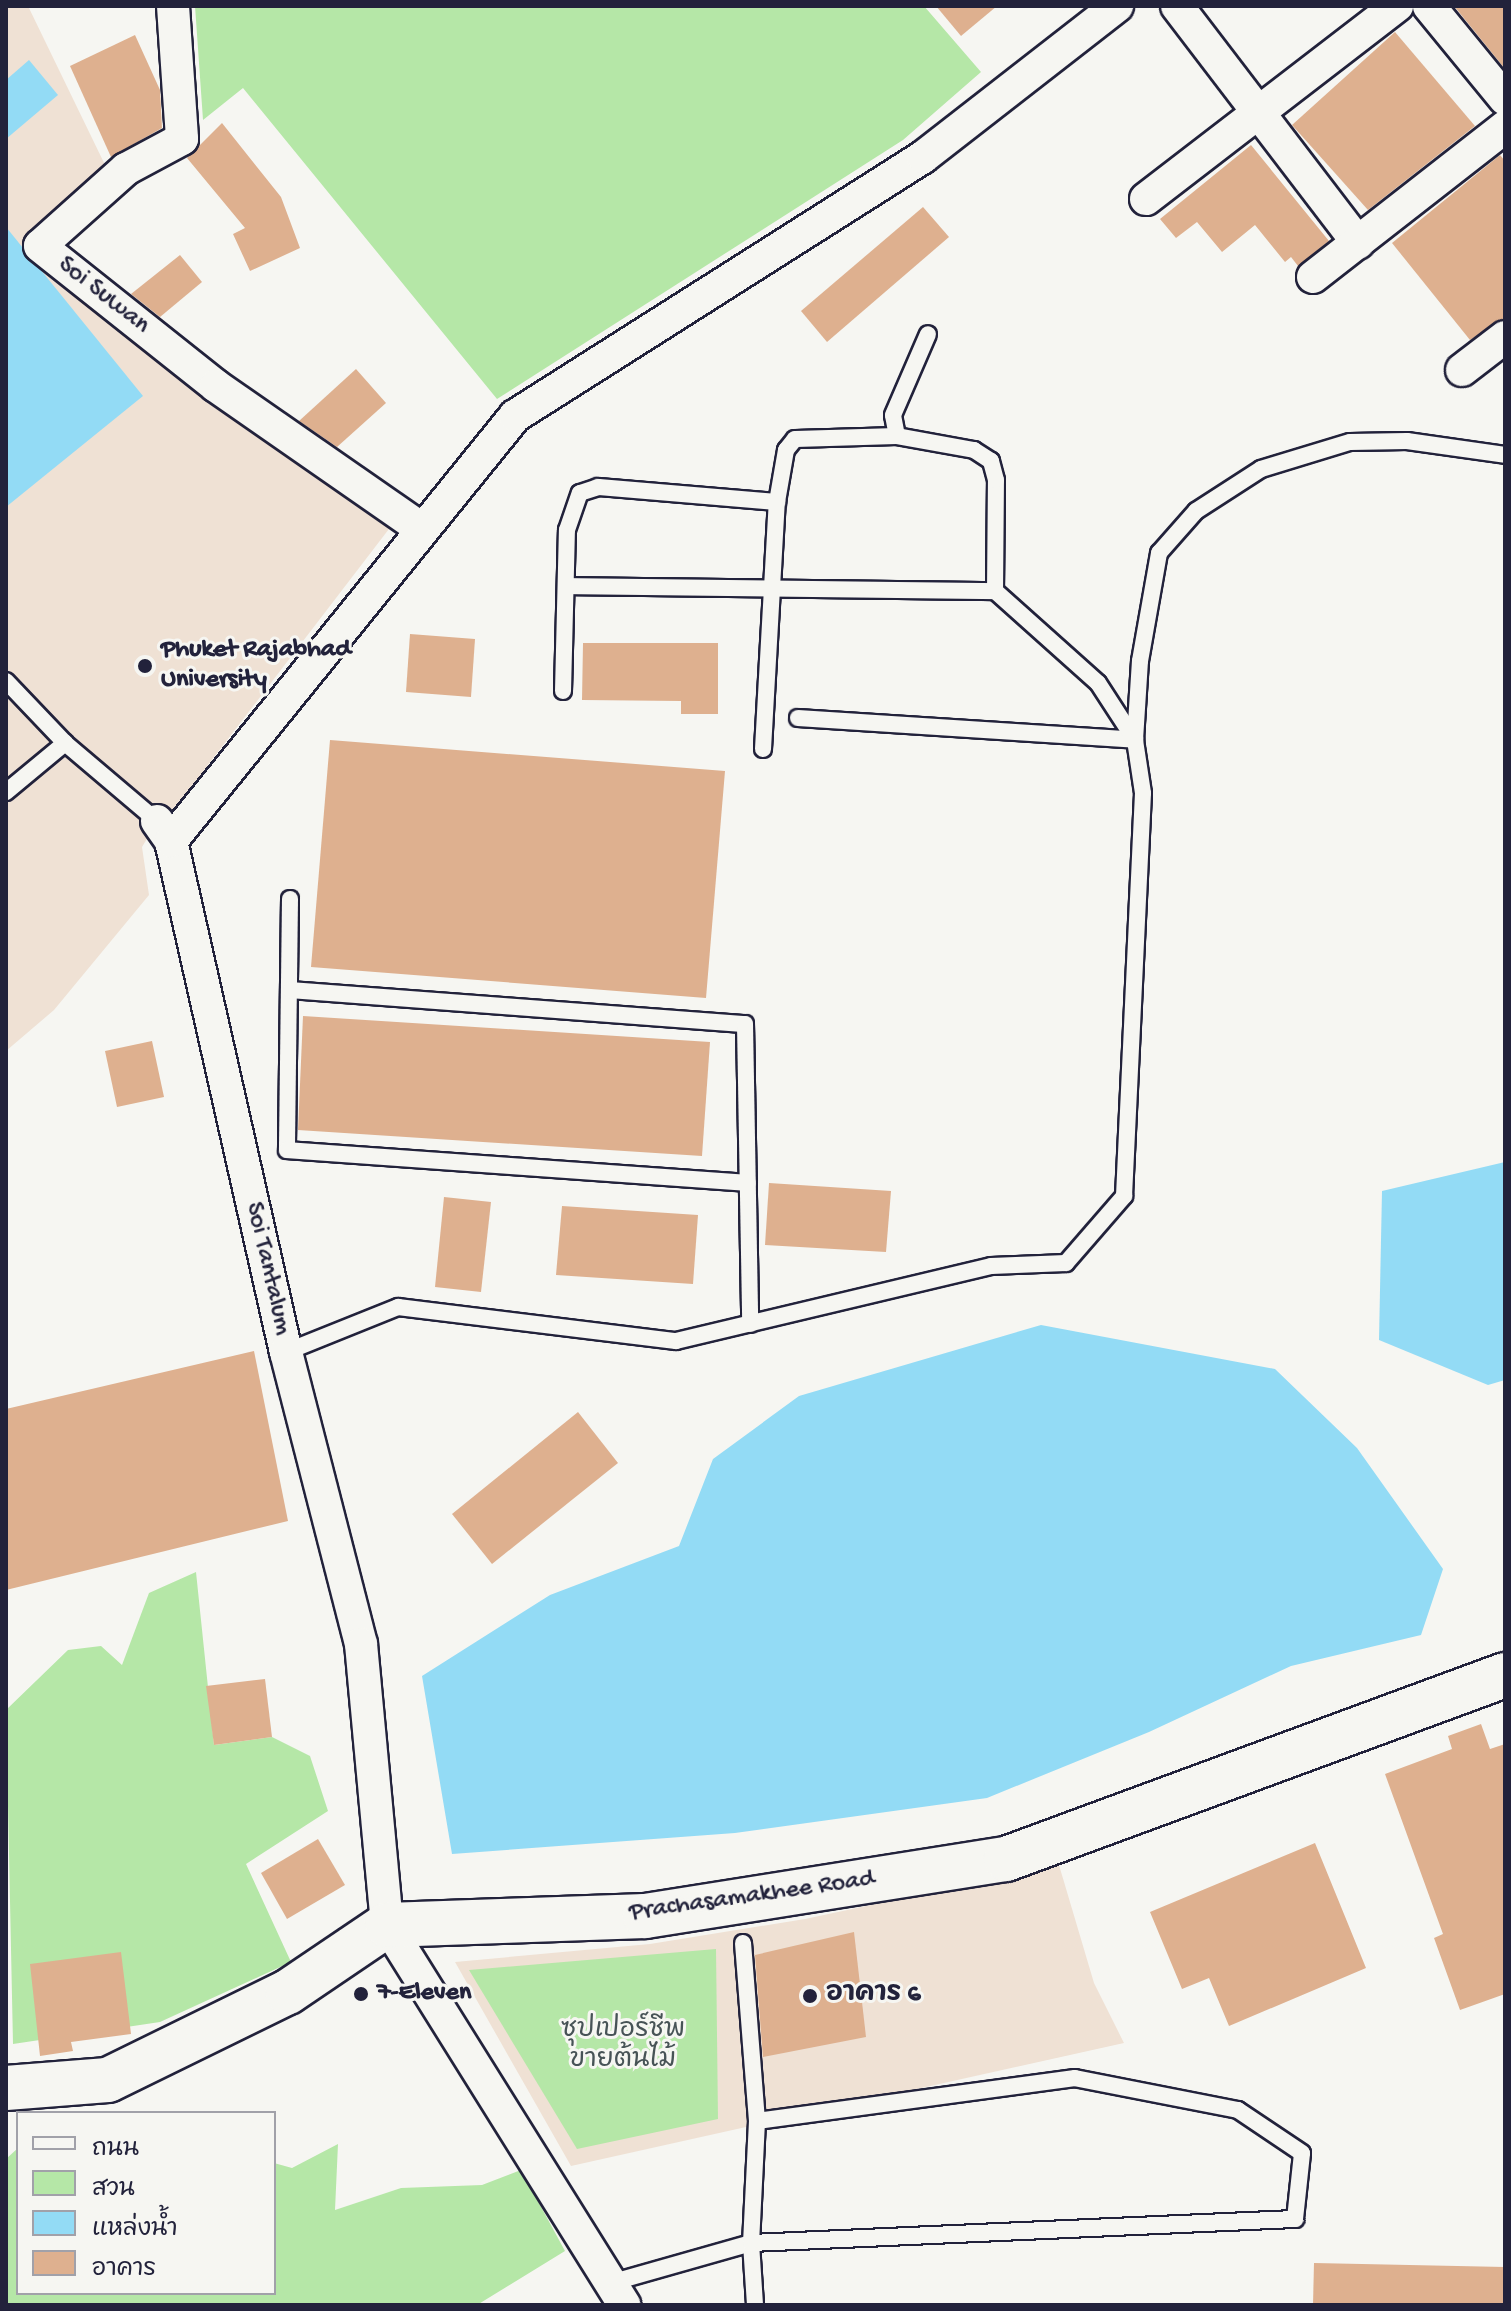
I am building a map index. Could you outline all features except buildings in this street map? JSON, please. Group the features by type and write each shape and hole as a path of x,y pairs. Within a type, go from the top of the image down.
{"street":[{"name":"Soi Suwan","path":"173,6 182,139 126,169 40,246 216,386 420,528"},
{"path":"164,831 515,416 923,157 1117,6"},
{"path":"1177,6 1257,116 1358,243"},
{"path":"1146,199 1397,6"},
{"path":"1429,6 1505,99"},
{"path":"1313,277 1505,127"},
{"path":"1462,370 1505,337"},
{"name":"Soi Tantalum","path":"164,831 286,1352 361,1644 387,1925"},
{"name":"Prachasamakhee Road","path":"387,1925 645,1916 1006,1859 1505,1675"},
{"path":"6,2085 108,2080 288,1992 387,1925 617,2294"}],"lane":[{"path":"897,436 893,415 928,334"},
{"path":"763,749 777,502 782,460 795,439 897,436 974,450 991,461 996,480 995,591"},
{"path":"286,1352 398,1307 676,1341 991,1266 1066,1263 1124,1196 1143,793 1135,740 1140,661 1159,553 1196,511 1261,469 1350,442 1407,441 1505,455"},
{"path":"563,691 567,530 572,509 588,488 777,502"},
{"path":"567,586 995,591 1098,683 1135,740"},
{"path":"6,681 65,743 164,831"},
{"path":"798,718 1135,740"},
{"path":"6,792 65,743"},
{"path":"290,899 287,1150 748,1183"},
{"path":"291,990 745,1024 750,1324"},
{"path":"743,1943 757,2121 751,2243 755,2305"},
{"path":"617,2294 751,2243 1295,2219 1302,2153 1238,2110 1075,2078 757,2121"}],"shaded area":[{"name":"Phuket Rajabhad University","path":"6,6 28,6 107,169 29,241 170,370 392,525 175,808 157,822 142,847 149,895 54,1010 6,1051"},
{"path":"1059,1865 1094,1983 1124,2043 571,2166 455,1962 650,1944 805,1919"}],"green space":[{"path":"195,6 924,6 981,72 903,140 497,399 243,88 203,120"},
{"path":"196,1572 214,1745 272,1737 310,1756 328,1811 246,1864 291,1962 160,2022 13,2044 6,1710 68,1650 101,1646 122,1665 149,1593"},
{"name":"ซุปเปอร์ชีพ ขายต้นไม้","path":"716,1949 718,2119 577,2149 469,1970"},
{"path":"338,2144 335,2210 401,2188 482,2185 521,2170 565,2251 477,2305 6,2305 6,2159 16,2150 16,2295 276,2295 276,2164 292,2168"}],"water":[{"path":"29,60 58,95 6,139 6,80"},
{"path":"6,227 143,396 6,507"},
{"path":"1505,1162 1505,1380 1488,1385 1379,1340 1382,1191"},
{"path":"1041,1325 1275,1369 1357,1448 1443,1569 1421,1635 1291,1666 1149,1732 987,1798 735,1833 452,1854 422,1676 550,1595 679,1546 713,1459 799,1396"}],"place":[{"name":"Phuket Rajabhad University","path":"145,666"},
{"name":"7-Eleven","path":"361,1994"},
{"name":"อาคาร 6","path":"810,1996"}]}
